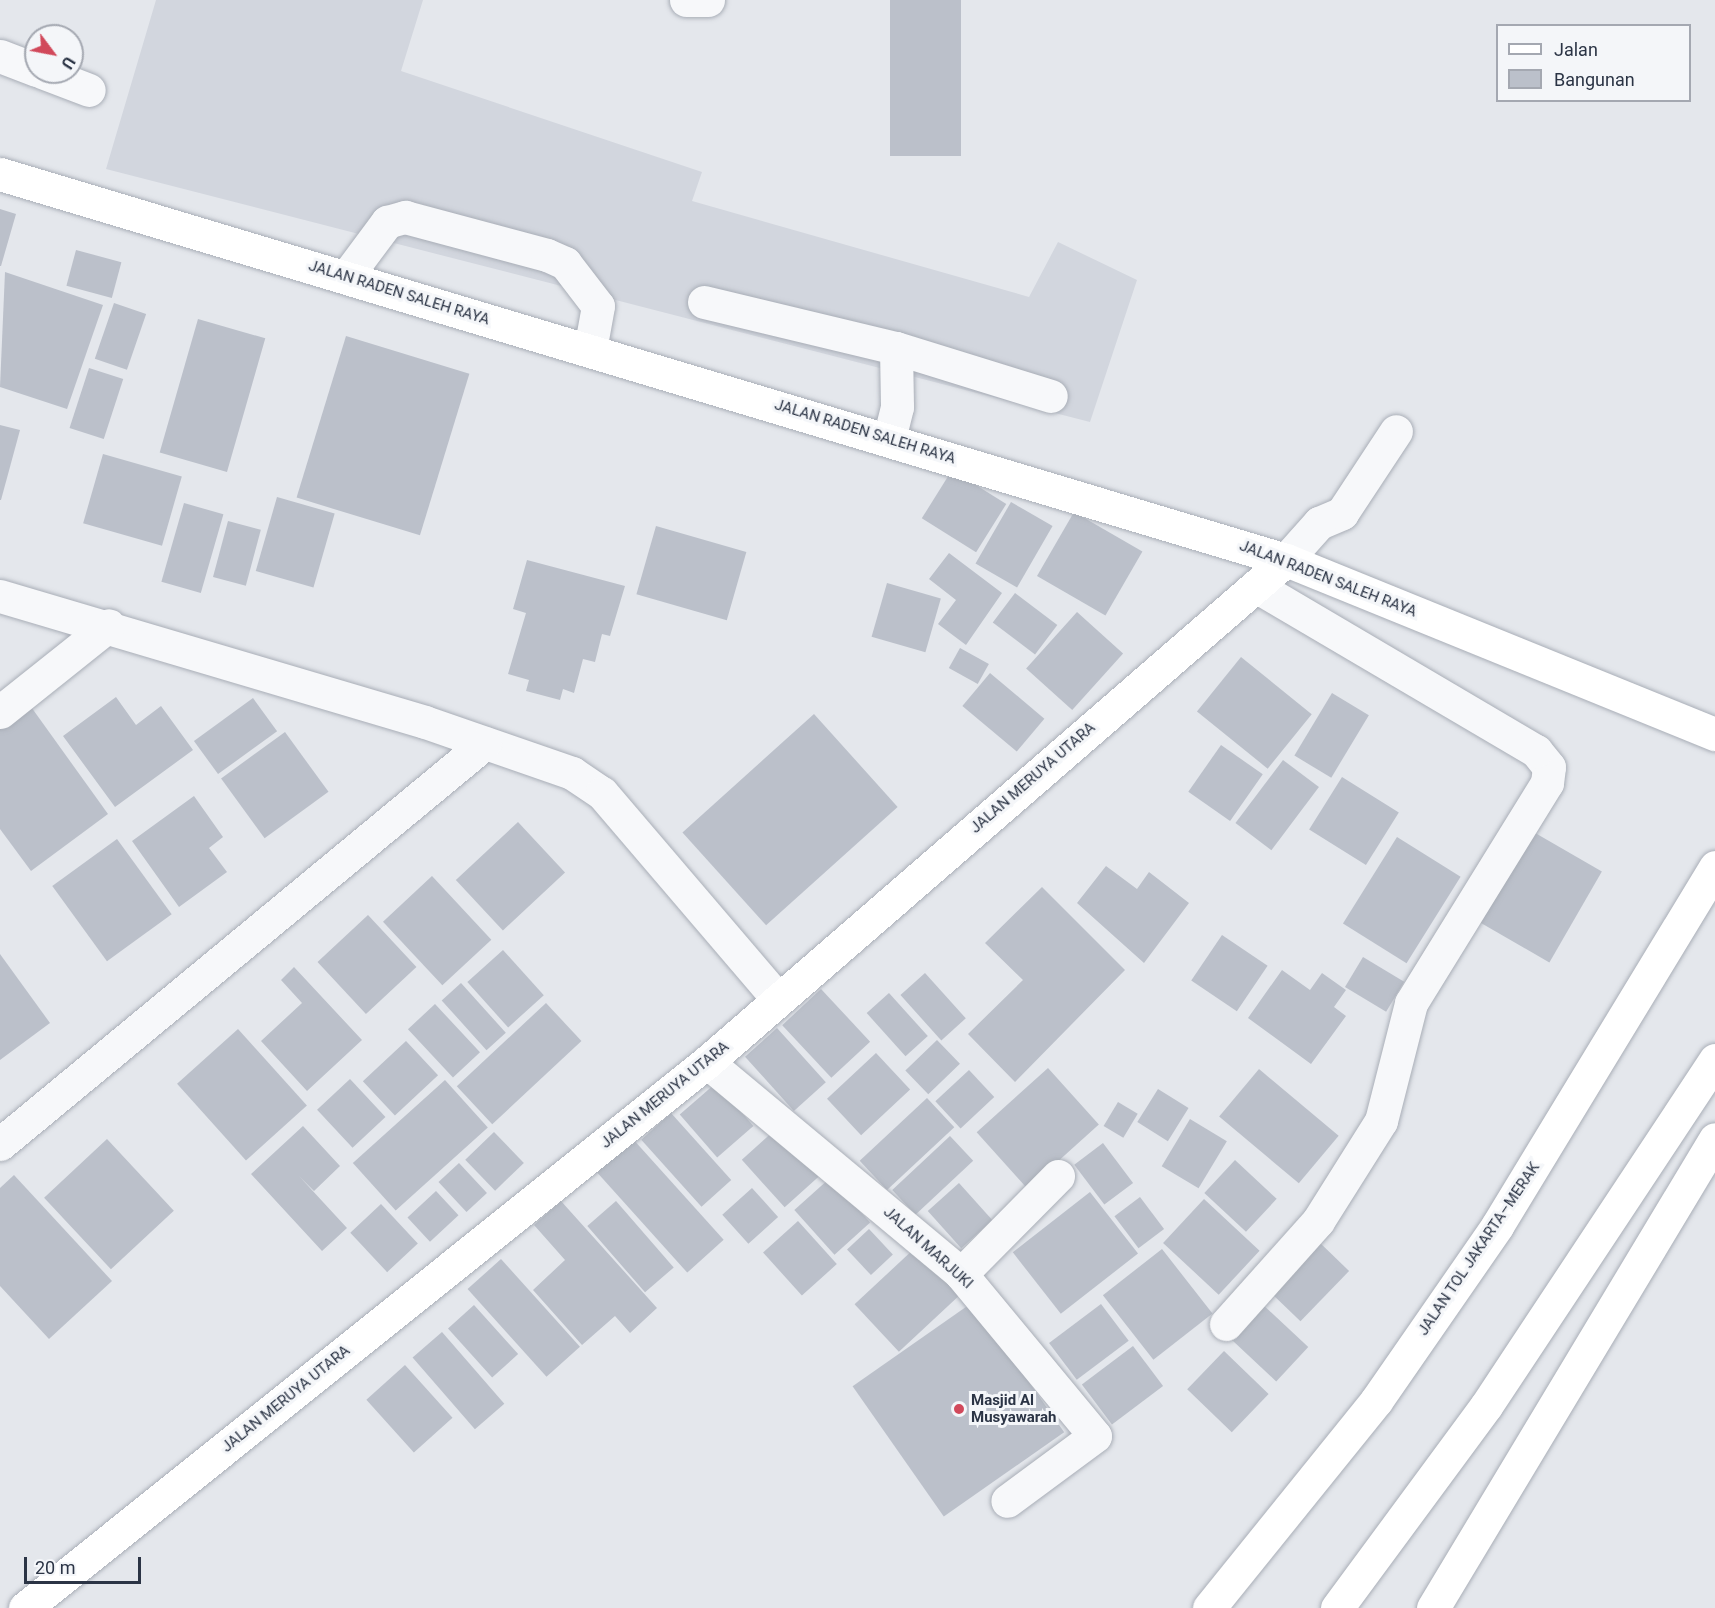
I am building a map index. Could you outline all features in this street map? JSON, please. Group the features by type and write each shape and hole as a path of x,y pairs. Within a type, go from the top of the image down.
{"main road":[{"name":"JALAN RADEN SALEH RAYA","path":"0,174 1286,560 1715,734"},
{"name":"JALAN MERUYA UTARA","path":"25,1608 707,1062 1286,560"},
{"name":"JALAN TOL JAKARTA–MERAK","path":"1209,1608 1376,1401 1497,1226 1715,867"},
{"path":"1337,1608 1486,1406 1715,1060"},
{"path":"1433,1608 1715,1138"}],"street":[{"path":"686,0 708,0"},
{"path":"0,56 24,65"},
{"path":"74,84 90,90"},
{"path":"346,278 387,222 405,217 547,255 565,263 598,306 590,350"},
{"path":"704,302 896,348 1051,396"},
{"path":"889,440 897,407 896,348"},
{"path":"1286,560 1319,523 1342,513 1396,431"},
{"path":"1226,1324 1317,1221 1381,1121 1411,1003 1547,783 1549,767 1536,751 1256,586"},
{"path":"0,596 109,625 485,743 572,773 602,794 778,999"},
{"path":"0,712 109,625"},
{"path":"0,1144 485,743"},
{"name":"JALAN MARJUKI","path":"707,1062 961,1274 1095,1436 1007,1502"},
{"path":"961,1274 1058,1176"}],"shaded area":[{"path":"156,0 423,0 401,71 702,172 692,201 1029,297 1058,242 1137,280 1090,422 106,169"}],"building":[{"path":"890,0 961,0 961,156 890,156"},
{"path":"0,209 16,214 1,266 0,266"},
{"path":"76,250 121,262 112,298 66,286"},
{"path":"5,272 103,305 67,409 0,387"},
{"path":"114,303 146,314 127,370 95,359"},
{"path":"198,319 265,338 227,472 160,453"},
{"path":"346,336 469,374 420,535 297,498"},
{"path":"89,368 123,379 104,439 70,428"},
{"path":"0,425 20,430 1,500 0,500"},
{"path":"103,454 182,477 162,546 83,523"},
{"path":"952,470 1006,504 976,552 922,518"},
{"path":"277,497 335,514 313,588 256,571"},
{"path":"1011,502 1053,526 1017,587 976,563"},
{"path":"184,503 223,514 201,593 161,582"},
{"path":"1074,512 1142,552 1105,616 1037,576"},
{"path":"228,521 261,530 246,586 213,577"},
{"path":"656,526 746,552 727,620 636,594"},
{"path":"949,553 1002,593 966,645 938,624 956,600 929,579"},
{"path":"527,560 625,586 610,636 602,634 595,662 583,659 574,693 563,689 560,700 526,691 529,680 508,674 526,613 513,609"},
{"path":"887,583 941,598 925,652 872,637"},
{"path":"1015,593 1057,625 1035,654 993,623"},
{"path":"1077,612 1123,653 1072,710 1026,668"},
{"path":"960,648 989,664 978,684 949,668"},
{"path":"1241,657 1312,714 1268,769 1197,711"},
{"path":"990,673 1044,719 1017,752 962,706"},
{"path":"1332,693 1369,715 1331,778 1294,756"},
{"path":"116,697 136,725 161,706 193,750 115,807 63,736"},
{"path":"253,698 277,731 218,774 194,741"},
{"path":"29,704 108,814 31,871 0,829 0,726"},
{"path":"814,714 898,807 766,925 682,832"},
{"path":"285,732 328,792 265,838 221,778"},
{"path":"1221,745 1263,774 1230,821 1188,792"},
{"path":"1283,760 1319,787 1271,850 1235,823"},
{"path":"1342,777 1399,813 1366,865 1309,830"},
{"path":"194,796 223,837 209,848 227,872 179,907 132,841"},
{"path":"518,822 565,872 503,930 456,880"},
{"path":"1530,830 1602,872 1549,962 1478,921"},
{"path":"1397,837 1461,877 1407,963 1343,924"},
{"path":"117,839 172,914 107,961 52,886"},
{"path":"1106,866 1137,889 1149,872 1189,903 1144,963 1077,903"},
{"path":"432,876 491,940 442,985 383,922"},
{"path":"1042,887 1125,970 1015,1082 968,1034 1023,980 985,943"},
{"path":"368,915 416,967 366,1014 318,962"},
{"path":"1222,935 1268,966 1237,1011 1191,981"},
{"path":"503,950 544,995 508,1027 467,982"},
{"path":"0,954 50,1023 0,1060"},
{"path":"1363,957 1404,982 1386,1012 1345,987"},
{"path":"294,967 362,1040 307,1091 261,1041 302,1003 281,980"},
{"path":"1282,970 1310,990 1322,973 1346,990 1334,1007 1346,1016 1311,1064 1248,1018"},
{"path":"925,973 966,1018 941,1040 900,995"},
{"path":"461,983 506,1033 487,1050 442,1000"},
{"path":"821,989 870,1042 831,1078 782,1025"},
{"path":"889,993 928,1036 906,1056 867,1013"},
{"path":"546,1003 581,1041 492,1124 457,1086"},
{"path":"435,1004 480,1052 453,1078 408,1029"},
{"path":"777,1028 826,1082 794,1111 745,1057"},
{"path":"238,1029 307,1106 246,1160 177,1084"},
{"path":"937,1040 960,1064 928,1094 905,1071"},
{"path":"406,1041 438,1075 395,1116 363,1081"},
{"path":"876,1053 910,1090 861,1135 827,1099"},
{"path":"1048,1068 1099,1124 1028,1189 977,1132"},
{"path":"1259,1069 1339,1136 1299,1183 1219,1116"},
{"path":"969,1070 994,1097 961,1128 935,1101"},
{"path":"350,1079 385,1117 353,1148 317,1110"},
{"path":"445,1080 488,1128 396,1211 353,1163"},
{"path":"716,1083 753,1126 717,1158 680,1114"},
{"path":"1158,1089 1189,1108 1168,1141 1137,1122"},
{"path":"927,1098 954,1127 887,1190 860,1161"},
{"path":"1118,1102 1138,1114 1123,1138 1104,1126"},
{"path":"671,1113 731,1180 701,1207 641,1140"},
{"path":"1190,1119 1227,1141 1199,1188 1162,1166"},
{"path":"303,1126 340,1166 314,1191 299,1176 347,1228 322,1251 251,1174"},
{"path":"776,1129 819,1177 785,1207 742,1160"},
{"path":"494,1132 524,1163 495,1191 465,1160"},
{"path":"950,1136 973,1161 915,1215 892,1190"},
{"path":"632,1138 724,1240 687,1273 596,1171"},
{"path":"107,1139 174,1211 111,1269 44,1198"},
{"path":"1103,1143 1133,1183 1104,1205 1074,1165"},
{"path":"1235,1160 1277,1199 1246,1232 1204,1193"},
{"path":"459,1163 487,1193 466,1212 439,1182"},
{"path":"14,1175 112,1281 49,1339 0,1286 0,1188"},
{"path":"830,1178 870,1223 834,1255 794,1210"},
{"path":"959,1183 992,1220 961,1248 928,1211"},
{"path":"752,1188 778,1217 748,1244 722,1215"},
{"path":"436,1191 459,1215 430,1242 407,1218"},
{"path":"1090,1192 1138,1253 1061,1314 1013,1252"},
{"path":"1140,1197 1164,1229 1139,1248 1114,1216"},
{"path":"1204,1199 1260,1251 1219,1295 1163,1243"},
{"path":"561,1201 657,1308 630,1333 615,1316 582,1345 533,1290 565,1260 534,1225"},
{"path":"616,1201 674,1267 645,1292 587,1226"},
{"path":"381,1204 418,1243 387,1272 350,1233"},
{"path":"798,1221 837,1264 802,1296 763,1252"},
{"path":"869,1229 893,1255 871,1275 847,1249"},
{"path":"1316,1239 1349,1271 1300,1321 1267,1289"},
{"path":"916,1247 960,1295 899,1352 855,1304"},
{"path":"1162,1249 1212,1314 1153,1360 1103,1295"},
{"path":"501,1259 580,1347 547,1377 468,1289"},
{"name":"Masjid Al Musyawarah","path":"973,1302 1064,1432 944,1517 853,1386"},
{"path":"1260,1302 1308,1347 1276,1381 1228,1336"},
{"path":"1101,1304 1129,1341 1077,1380 1049,1343"},
{"path":"474,1305 518,1354 492,1377 448,1328"},
{"path":"442,1332 504,1404 475,1429 413,1358"},
{"path":"1133,1346 1163,1386 1112,1424 1082,1385"},
{"path":"1224,1351 1269,1394 1232,1432 1187,1389"},
{"path":"405,1365 453,1418 414,1453 366,1400"}],"place":[{"name":"Masjid Al Musyawarah","path":"959,1409"}]}
